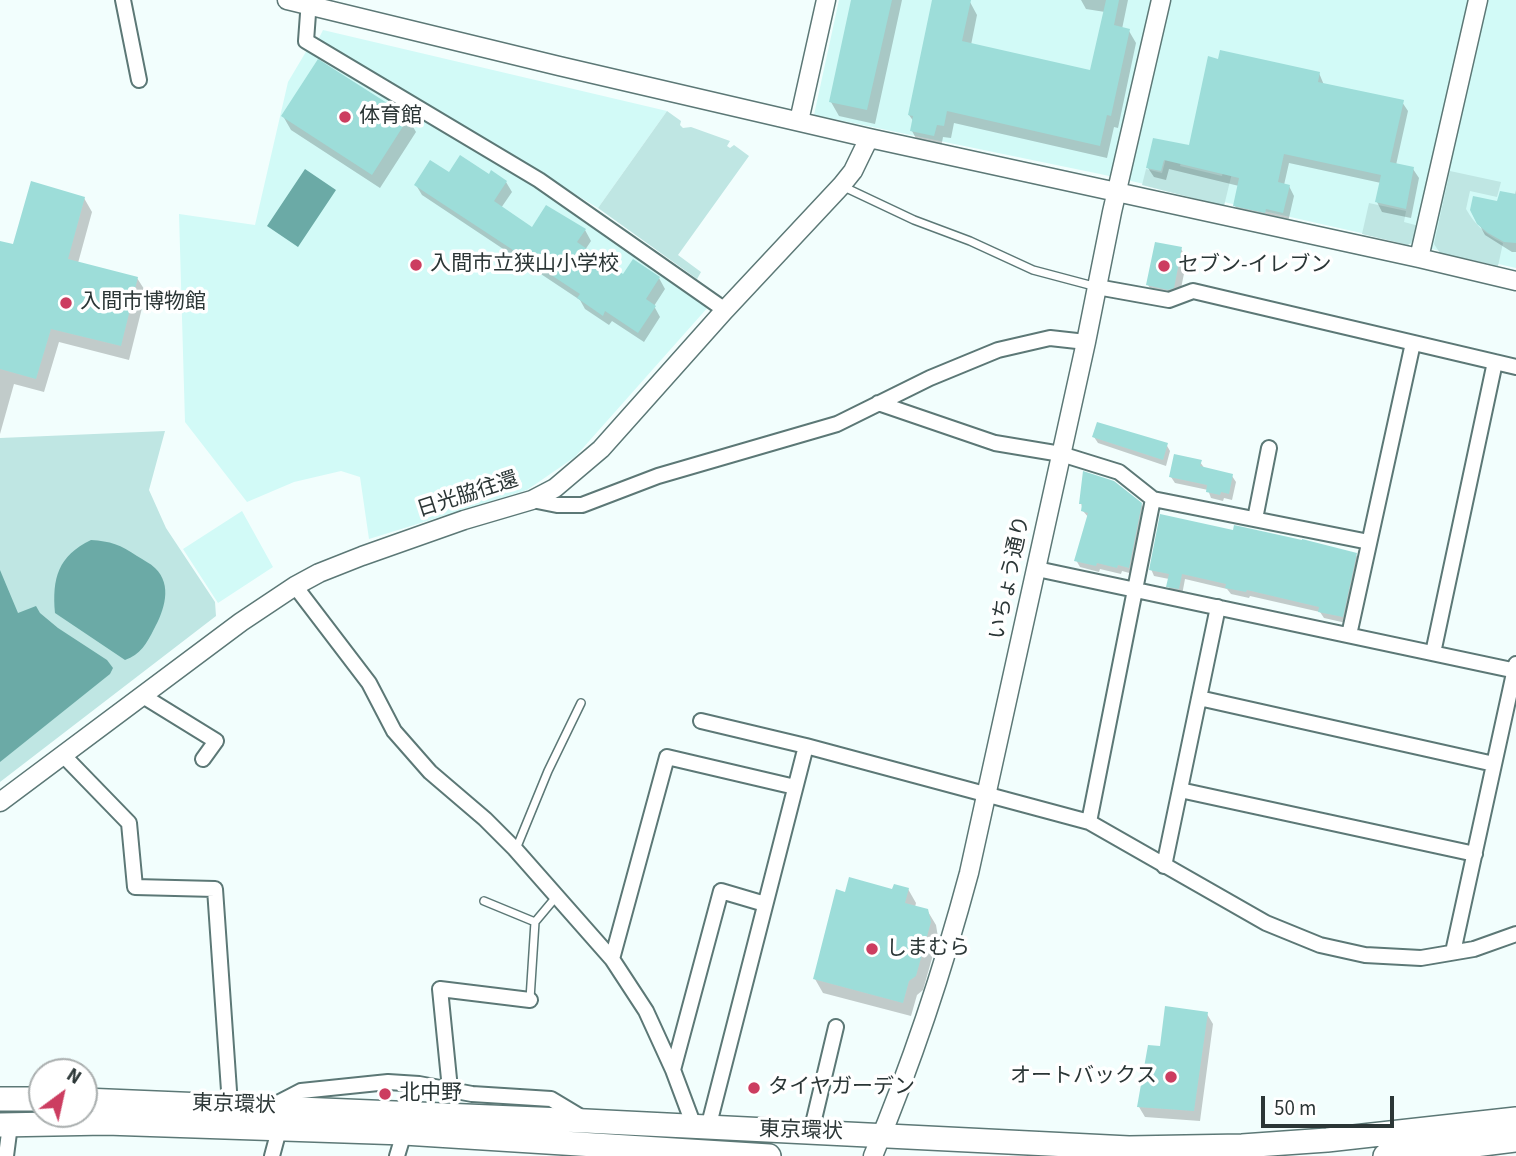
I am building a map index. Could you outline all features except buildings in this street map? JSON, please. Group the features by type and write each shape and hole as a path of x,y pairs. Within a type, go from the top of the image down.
{"highway":[{"path":"0,1098 28,1099"},
{"name":"東京環状","path":"98,1100 811,1132 878,1145 1129,1148 1242,1146 1438,1129 1516,1119"},
{"name":"東京環状","path":"5,1125 106,1123 404,1133 662,1153 769,1156"},
{"path":"1385,1156 1516,1140"}],"street":[{"path":"123,0 139,80"},
{"path":"287,0 308,2 559,66 869,138 1516,281"},
{"path":"799,121 826,0"},
{"name":"いちょう通り","path":"878,1145 913,1058 950,943 987,794 1161,0"},
{"path":"1419,258 1478,0"},
{"path":"308,2 306,41 539,180 724,310"},
{"name":"日光脇往還","path":"0,802 241,621 295,586 319,573 388,547 532,500 562,483 601,449 724,310 841,186 853,170 869,138"},
{"path":"1097,287 1169,300 1193,291 1516,367"},
{"path":"532,500 557,505 582,505 657,476 837,424 930,378 998,350 1050,338 1086,342"},
{"path":"1349,635 1413,343"},
{"path":"1433,653 1494,362"},
{"path":"878,404 995,443 1061,454 1119,472 1153,499 1370,542"},
{"path":"1255,519 1269,448"},
{"path":"1089,822 1153,499"},
{"path":"1037,569 1433,653 1516,668 1453,952"},
{"path":"295,586 369,683 394,731 430,772 515,849 612,959 646,1011 701,1127"},
{"path":"1164,866 1218,607"},
{"path":"143,696 216,741 204,759"},
{"path":"1199,698 1494,764"},
{"path":"701,721 806,746 1089,822 1266,923 1320,945 1365,955 1421,958 1474,949 1516,934"},
{"path":"701,1127 765,904 806,746"},
{"path":"63,755 129,823 135,887 215,889 230,1105"},
{"path":"612,959 667,757 795,787"},
{"path":"1180,790 1475,854"},
{"path":"673,1070 721,891 765,904"},
{"path":"450,1089 440,989 530,1000"},
{"path":"811,1132 836,1027"},
{"path":"271,1107 301,1091 388,1082 472,1094 551,1099 586,1121"},
{"path":"5,1125 6,1156"},
{"path":"272,1156 279,1130"},
{"path":"397,1156 404,1133"}],"lane":[{"path":"841,186 1033,270 1097,287"},
{"path":"515,849 581,703"},
{"path":"530,1000 536,922 557,896"},
{"path":"484,901 536,922"}],"shaded area":[{"path":"839,0 1516,0 1516,268 1100,174 814,115"},
{"name":"入間市立狭山小学校","path":"323,30 667,111 598,208 318,40"},
{"name":"入間市立狭山小学校","path":"307,50 535,182 709,306 575,457 527,490 369,539 360,477 341,471 294,482 247,502 185,422 179,214 255,225 288,82"},
{"path":"667,111 681,121 683,128 691,127 730,141 727,146 730,148 734,145 749,156 678,255 701,272 697,279 598,208"},
{"path":"1230,146 1238,148 1224,206 1142,185 1146,169 1162,173 1167,154 1182,158 1180,166 1222,176"},
{"path":"305,169 336,190 298,247 267,226"},
{"path":"1450,171 1501,182 1497,197 1470,191 1466,209 1482,229 1503,243 1498,266 1440,253 1434,244"},
{"path":"1369,203 1406,211 1404,222 1419,226 1416,239 1408,245 1362,234"},
{"path":"165,431 149,490 166,528 215,602 216,616 0,782 0,438"},
{"path":"242,511 273,567 218,603 183,549"},
{"path":"91,540 126,549 153,566 164,582 165,598 158,622 142,648 125,660 55,613 56,579 60,569 71,553"},
{"path":"0,570 18,613 36,606 40,613 58,628 107,660 113,668 110,674 0,762"}],"place":[{"name":"体育館","path":"345,117"},
{"name":"入間市立狭山小学校","path":"416,265"},
{"name":"セブン-イレブン","path":"1164,266"},
{"name":"入間市博物館","path":"66,303"},
{"name":"しまむら","path":"872,949"},
{"name":"オートバックス","path":"1171,1077"},
{"name":"タイヤガーデン","path":"754,1088"},
{"name":"北中野","path":"385,1094"}]}
